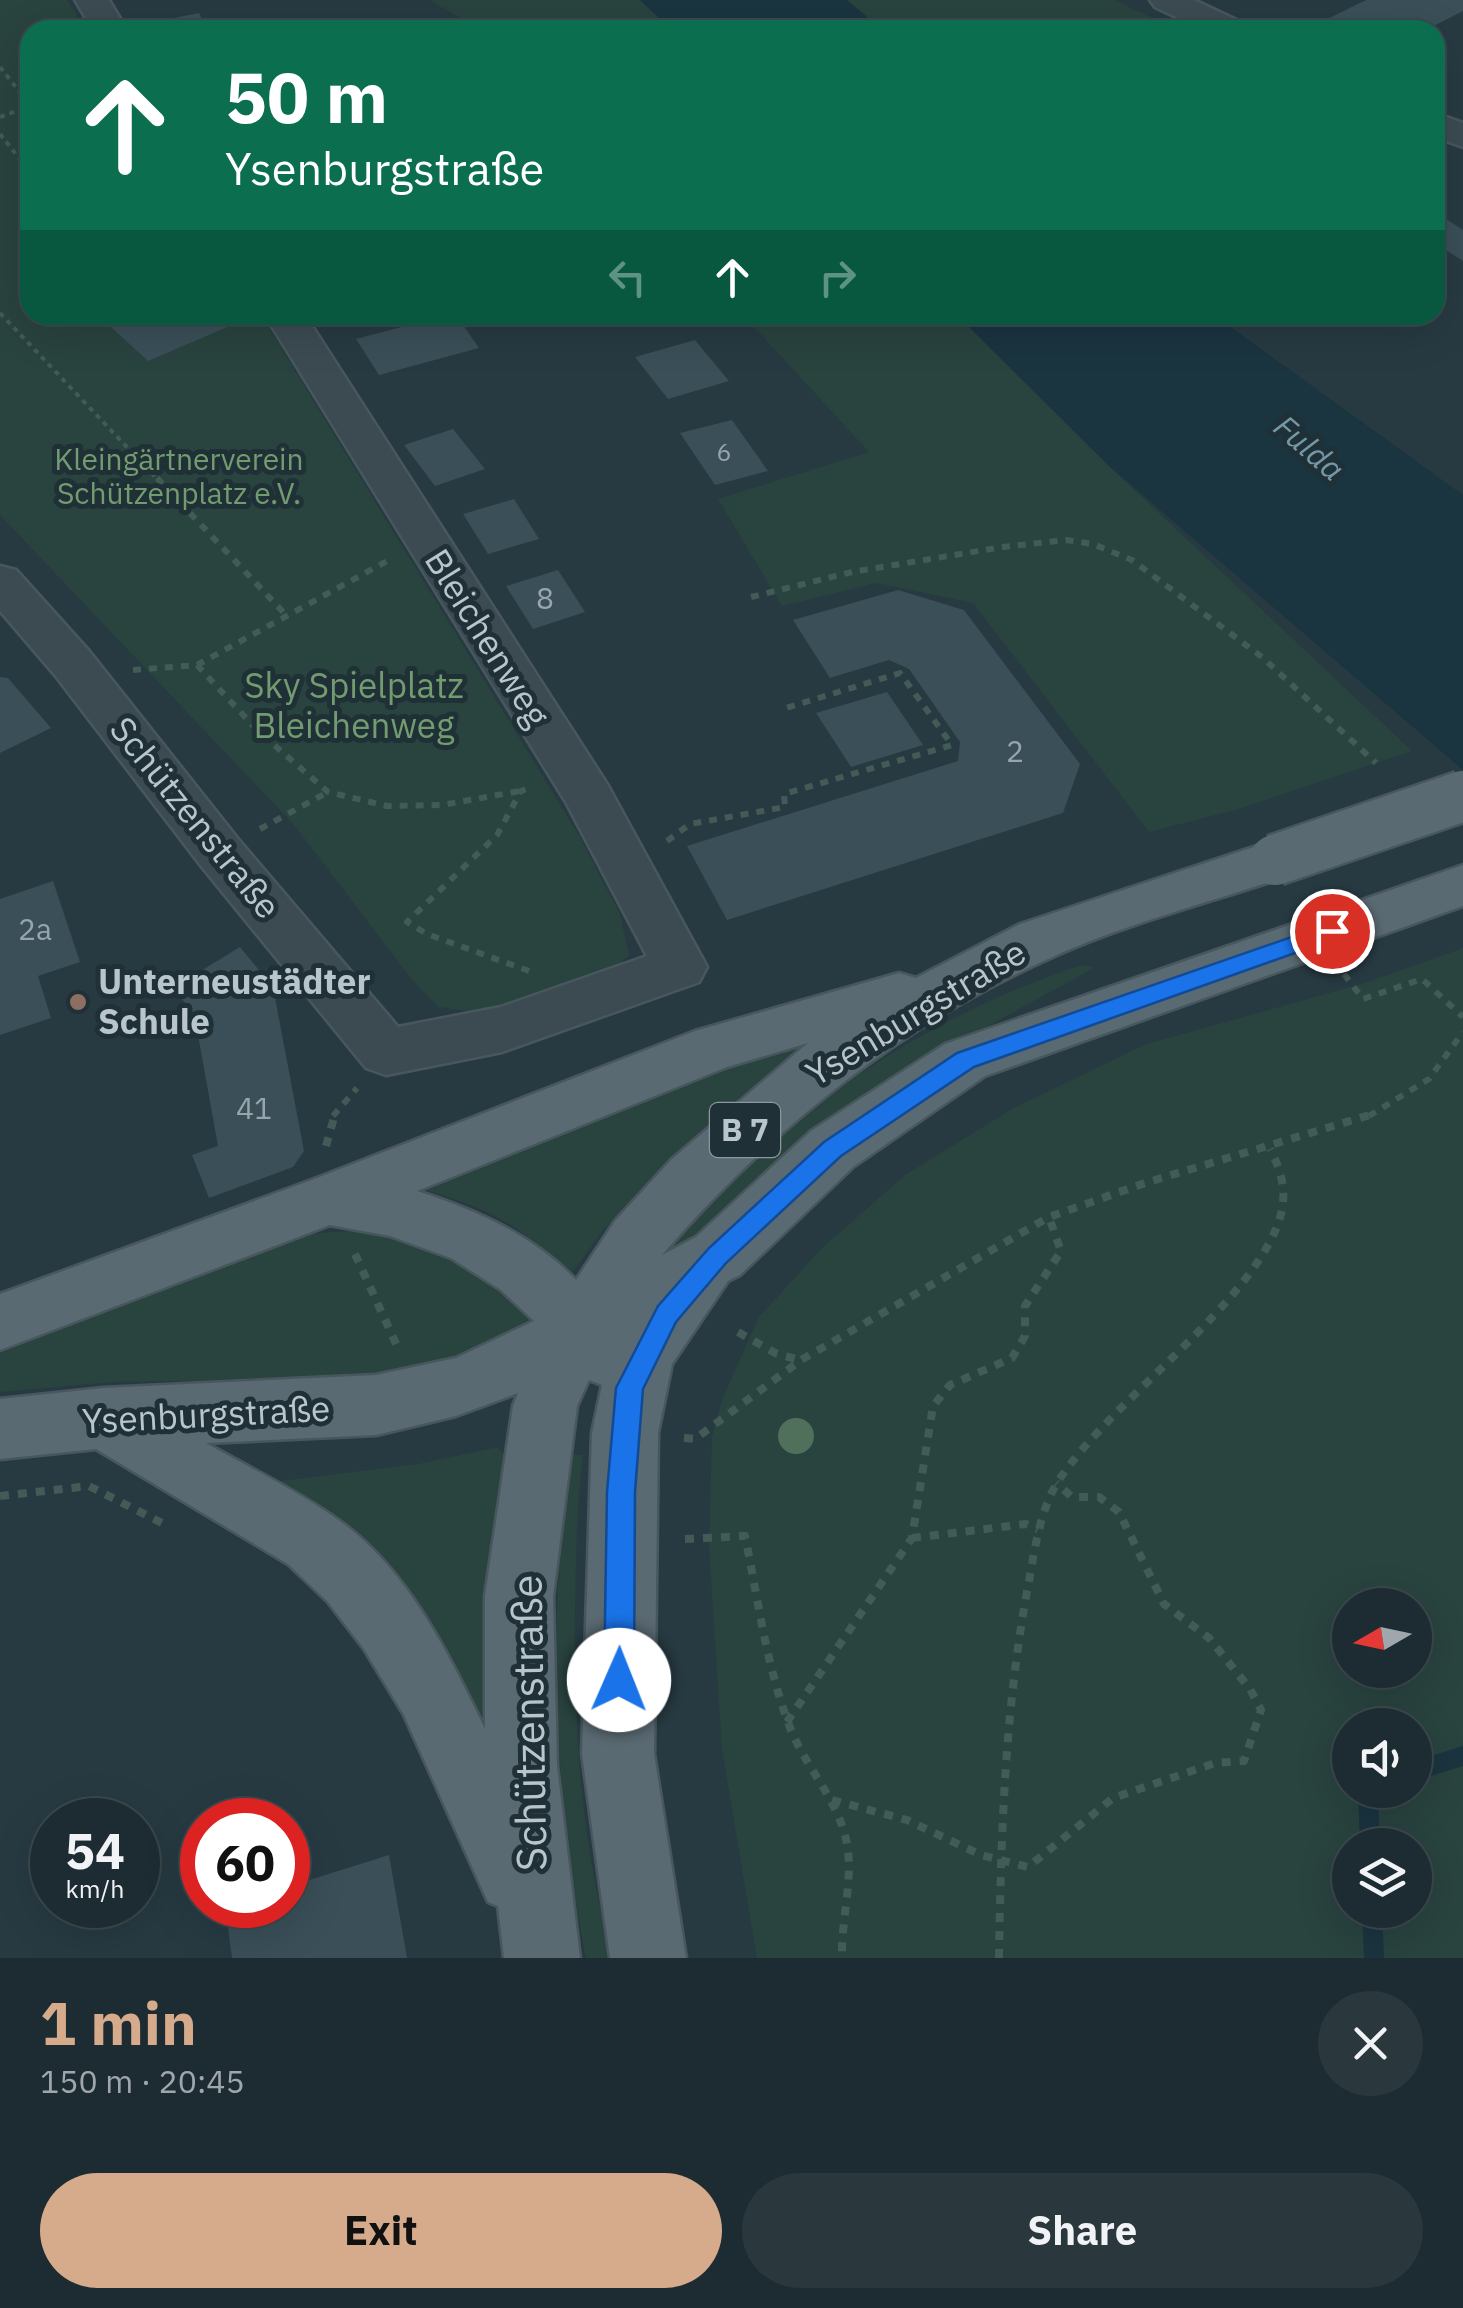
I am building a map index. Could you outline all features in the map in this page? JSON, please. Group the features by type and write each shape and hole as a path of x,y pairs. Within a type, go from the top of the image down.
{"main road":[{"name":"Ysenburgstraße","path":"578,1332 637,1240 692,1178 832,1056 960,979 1039,938 1463,796"},
{"name":"Ysenburgstraße","path":"0,1428 104,1418 330,1410 406,1400 503,1370 718,1256 832,1149 965,1060 1336,950 1463,885"},
{"path":"0,1322 330,1200 715,1047 960,979"},
{"path":"330,1200 381,1206 430,1219 474,1238 514,1263 630,1388"},
{"name":"B 7","path":"648,1958 618,1754 621,1492 630,1388 667,1314 718,1256"},
{"name":"Schützenstraße","path":"538,1940 521,1766 519,1596 545,1406 578,1332"},
{"path":"104,1418 312,1542 352,1578 389,1625 428,1690 483,1800 538,1940"}],"street":[{"path":"1167,0 1210,20"},
{"name":"Bleichenweg","path":"291,325 574,773 630,869 680,967"},
{"name":"Schützenstraße","path":"10,607 386,1052 502,1029 680,967"}],"path":[{"path":"0,67 20,93"},
{"path":"0,134 20,159"},
{"path":"0,313 285,614"},
{"path":"751,597 852,572 1003,546 1066,540 1093,544 1132,560 1262,656 1376,763"},
{"path":"128,670 196,665 426,541"},
{"path":"196,665 258,731 328,792 388,806 470,802 521,791 574,773"},
{"path":"630,869 690,824 785,807 784,794 952,745 900,673 786,708"},
{"path":"521,791 496,835 408,922 589,998"},
{"path":"272,823 328,792"},
{"path":"1336,950 1363,999 1422,980 1463,1017"},
{"path":"695,1440 801,1360 1048,1217 1145,1182 1365,1119 1429,1080 1463,1032"},
{"path":"999,1958 1012,1671 1038,1530 1056,1483 1081,1447 1250,1275 1279,1222 1284,1177 1270,1149"},
{"path":"787,1722 912,1538 933,1406 950,1385 1012,1358 1025,1336 1025,1306 1060,1251 1048,1217"},
{"path":"738,1332 777,1354 801,1360"},
{"path":"832,1800 907,1820 1001,1860 1028,1867 1113,1798 1215,1762 1244,1761 1261,1710 1250,1688 1208,1638 1164,1604 1119,1512 1099,1497 1072,1497 1056,1483"},
{"path":"0,1496 89,1486 173,1529"},
{"path":"912,1538 1026,1524 1038,1530"},
{"path":"685,1539 745,1536 787,1722 802,1758 832,1800 846,1837 849,1877 842,1958"}],"green space":[{"path":"0,0 67,0 80,20 20,20 20,325 267,325 580,837 620,914 629,955 600,981 533,1000 474,1012 439,1007 412,980 295,826 0,515"},
{"path":"429,0 640,0 661,20 464,20"},
{"path":"847,0 1114,0 1157,20 870,20"},
{"path":"752,325 967,325 1109,466 1412,751 1235,810 1149,832 973,603 877,583 782,606 718,499 869,452"},
{"path":"1463,948 1463,1958 757,1958 722,1750 709,1548 712,1436 723,1397 759,1317 822,1248 905,1175 1012,1109 1144,1045 1371,981"},
{"path":"1082,965 1094,968 868,1092 803,1140 715,1219 661,1260 653,1258 747,1163 848,1083 958,1016"},
{"path":"800,1043 799,1058 716,1120 604,1229 575,1269 566,1273 533,1241 500,1219 421,1189 587,1120"},
{"path":"378,1229 488,1268 541,1320 539,1332 455,1358 347,1379 112,1382 0,1392 0,1345 289,1235"},
{"path":"498,1447 504,1455 496,1523 492,1730 481,1734 304,1503 280,1481 418,1464"},
{"path":"569,1454 583,1455 575,1616 582,1788 593,1873 613,1958 586,1958 566,1833 556,1643"}],"water":[{"path":"640,0 847,0 870,20 661,20"},
{"name":"Fulda","path":"967,325 1228,325 1463,495 1463,770 1109,466"}],"building":[{"path":"1366,0 1463,0 1463,11 1445,20 1325,20"},
{"path":"199,13 203,20 164,20"},
{"path":"1445,218 1463,230 1463,261 1445,249"},
{"path":"116,325 232,325 148,361 111,327"},
{"path":"409,325 463,325 479,348 379,375 356,339"},
{"path":"695,340 729,381 668,399 635,357"},
{"path":"732,420 768,471 715,485 680,433"},
{"path":"453,429 485,469 435,486 404,445"},
{"path":"514,499 539,539 488,554 463,514"},
{"path":"558,570 585,612 533,629 506,586"},
{"path":"898,590 964,610 1080,764 1063,813 727,920 687,846 958,761 960,742 909,669 889,660 830,678 793,620"},
{"path":"0,677 8,678 51,728 0,753"},
{"path":"887,692 923,745 851,767 816,713"},
{"path":"53,881 80,962 38,976 51,1018 0,1035 0,899"},
{"path":"240,947 273,987 304,1151 293,1167 209,1198 192,1155 218,1146 196,1024 191,1010 173,988"},
{"path":"389,1855 407,1958 232,1958 228,1928 310,1928 310,1880"}],"waterway":[{"path":"1432,1766 1463,1756"},
{"path":"1369,1808 1369,1828"},
{"path":"1373,1928 1374,1958"}],"place":[{"name":"Unterneustädter Schule","path":"78,1002"}],"route":[{"path":"619,1680 621,1492 630,1388 667,1314 718,1256 832,1149 965,1060 1332,931"}],"park label":[{"name":"Kleingärtnerverein Schützenplatz e.V.","path":"179,477"},
{"name":"Sky Spielplatz Bleichenweg","path":"354,706"}]}
